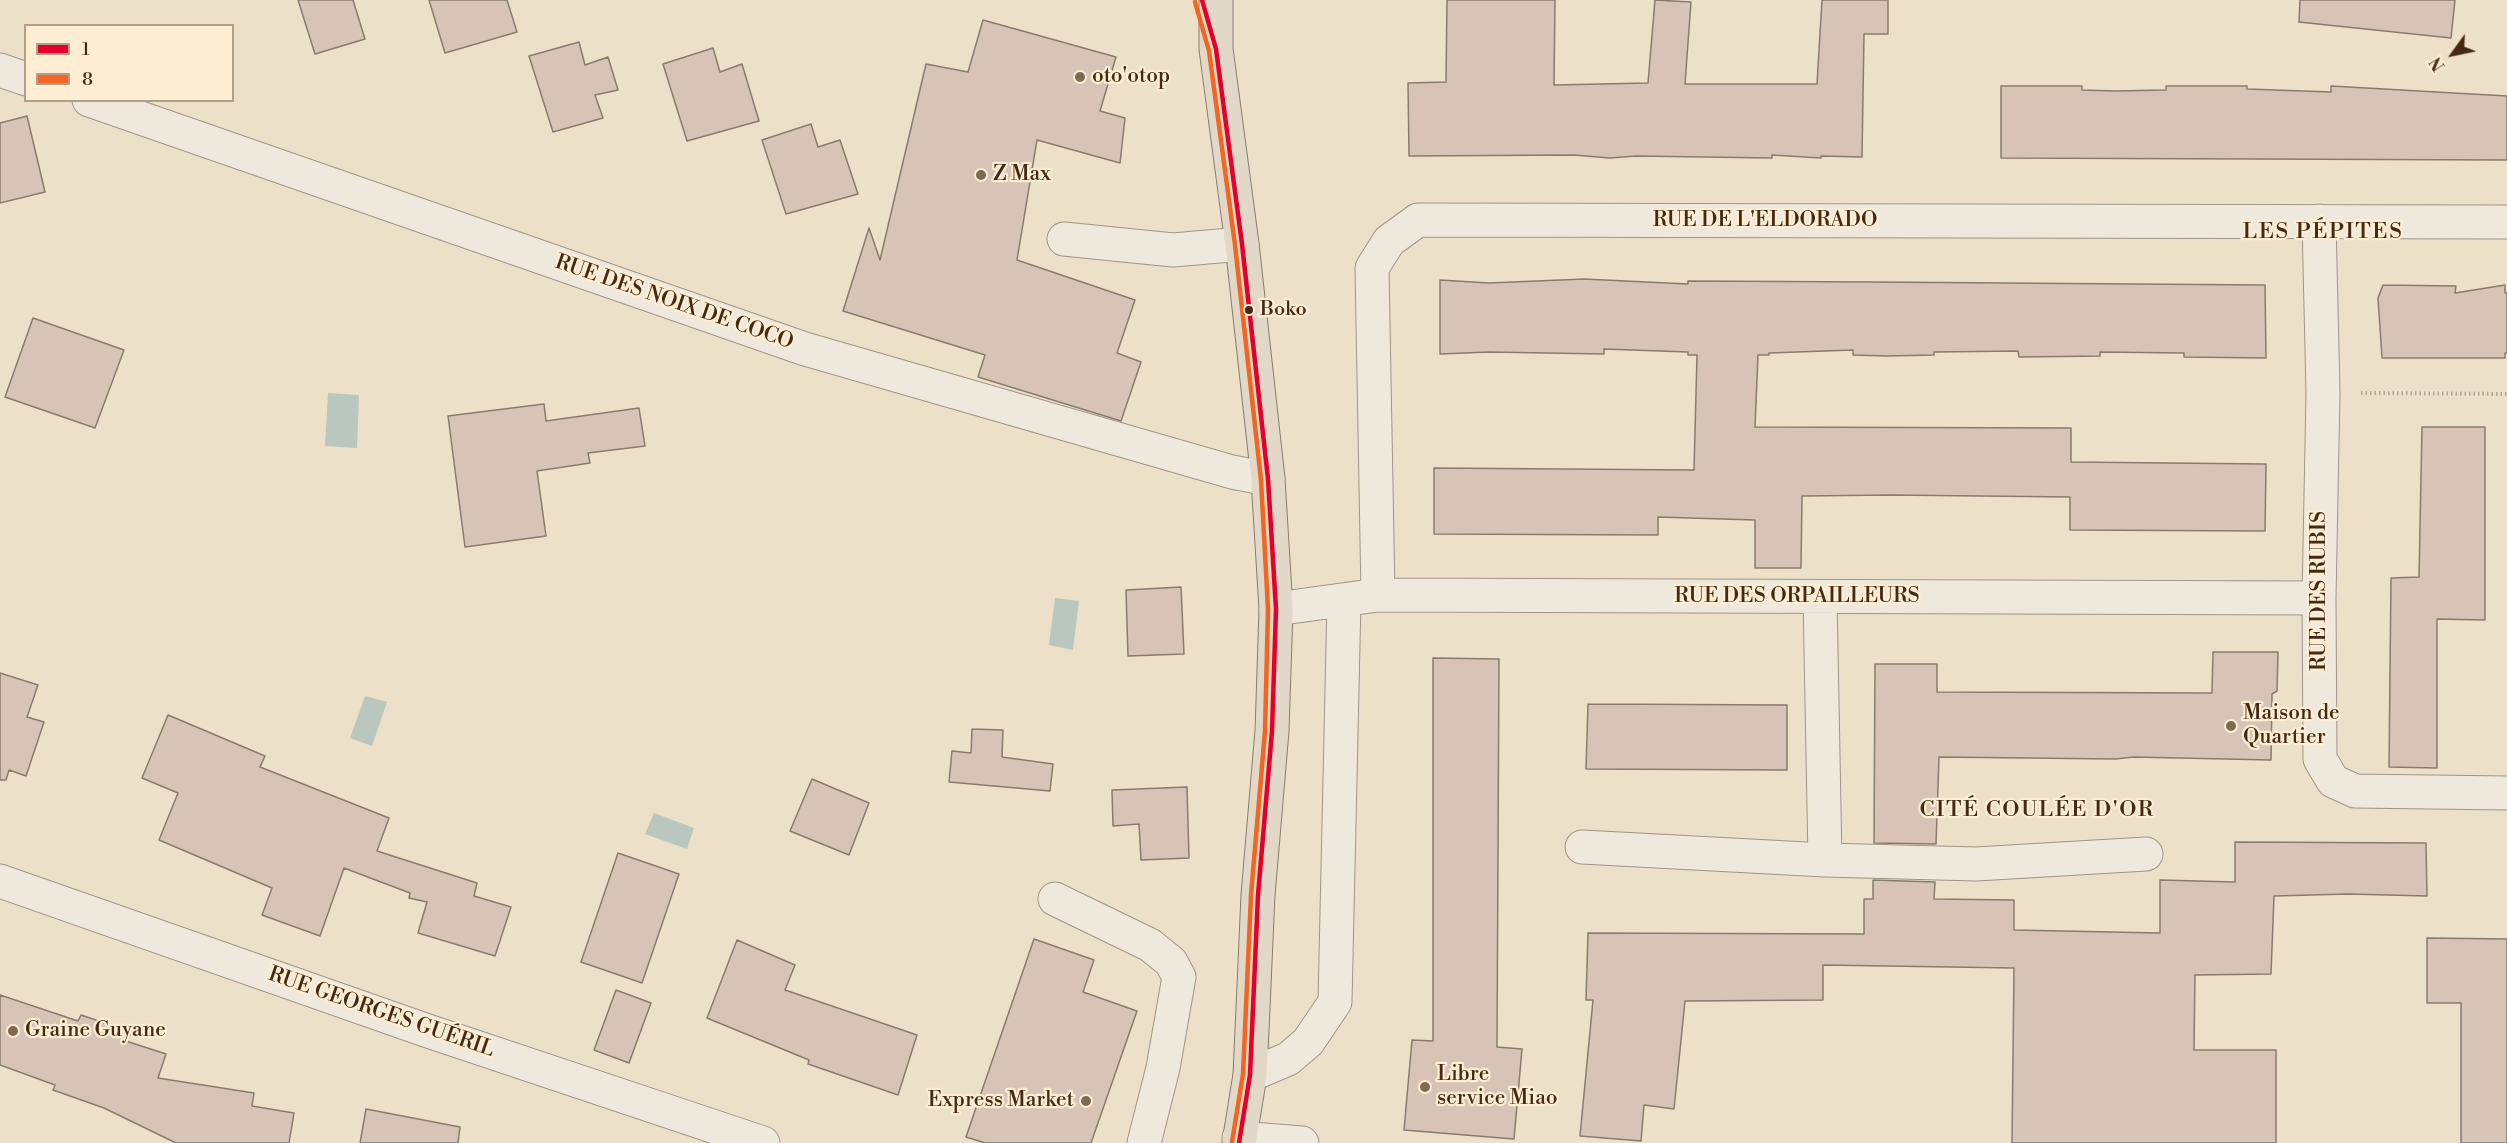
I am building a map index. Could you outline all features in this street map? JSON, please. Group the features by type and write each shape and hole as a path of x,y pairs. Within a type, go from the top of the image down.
{"main road":[{"path":"1202,0 1216,49"},
{"path":"1216,0 1216,49 1242,244 1268,479 1276,609 1272,731 1258,895 1250,1075 1239,1141"}],"street":[{"path":"0,70 24,77"},
{"name":"RUE DES NOIX DE COCO","path":"95,102 805,349 1232,472 1268,479"},
{"name":"RUE DE L'ELDORADO","path":"1378,595 1372,268 1389,241 1418,220 2507,222"},
{"name":"RUE DES RUBIS","path":"2319,221 2323,393 2319,598 2320,759 2333,781 2355,791 2507,792"},
{"path":"1064,239 1173,250 1242,244"},
{"name":"RUE DES ORPAILLEURS","path":"1276,609 1378,595 2319,598"},
{"path":"1820,597 1825,860"},
{"path":"1250,1075 1288,1059 1308,1042 1335,1002 1344,600"},
{"path":"1582,847 1825,860 1976,864 2146,854"},
{"name":"RUE GEORGES GUÉRIL","path":"0,880 428,1031 764,1143"},
{"path":"1054,899 1150,945 1171,962 1179,977 1163,1068 1144,1143"},
{"path":"1239,1141 1302,1143"}],"path":[{"path":"2323,393 2507,394"}],"shaded area":[{"path":"328,393 359,395 357,448 325,446"},
{"path":"1055,598 1079,601 1073,650 1049,645"},
{"path":"365,696 387,702 372,746 350,738"},
{"path":"654,813 694,828 687,849 645,834"}],"building":[{"path":"298,0 353,0 365,39 315,54"},
{"path":"429,0 507,0 517,32 445,53"},
{"path":"1447,0 1555,0 1554,85 1648,83 1655,0 1691,2 1685,84 1817,84 1822,0 1888,0 1888,34 1864,34 1862,157 1821,156 1821,158 1772,155 1772,158 1636,156 1610,158 1574,155 1409,156 1408,83 1446,82"},
{"path":"2300,0 2455,0 2451,38 2299,22"},
{"path":"983,20 1116,57 1100,111 1125,118 1120,163 1037,140 1017,260 1135,300 1117,353 1141,362 1121,421 978,377 985,355 843,311 869,228 880,260 926,64 968,72"},
{"path":"579,42 585,65 608,57 618,90 595,95 603,118 553,132 529,56"},
{"path":"713,48 720,72 742,64 759,121 687,141 663,64"},
{"path":"2001,86 2082,86 2082,90 2115,91 2166,90 2166,86 2247,86 2247,89 2331,92 2331,86 2507,96 2507,160 2001,158"},
{"path":"27,116 45,192 0,203 0,123"},
{"path":"811,124 818,147 840,140 858,194 786,214 762,140"},
{"path":"1584,279 1688,284 1688,281 2265,285 2266,358 2184,357 2184,353 2100,352 2100,356 2019,357 2018,351 1934,352 1934,355 1887,356 1853,355 1853,350 1769,353 1769,355 1758,355 1755,427 2071,428 2071,462 2266,464 2265,531 2070,530 2070,497 1891,495 1802,496 1801,568 1755,568 1755,520 1658,517 1658,535 1434,534 1434,468 1694,470 1697,355 1688,355 1688,352 1604,349 1604,354 1489,352 1440,354 1440,280 1489,283"},
{"path":"2383,285 2456,286 2455,293 2505,285 2507,353 2505,353 2505,358 2382,358 2378,298"},
{"path":"33,318 124,350 95,428 5,397"},
{"path":"544,404 546,421 639,408 645,446 588,453 590,463 537,471 546,536 465,547 448,416"},
{"path":"2422,427 2485,427 2485,620 2437,619 2437,768 2389,767 2391,578 2419,577"},
{"path":"1181,587 1184,654 1128,656 1126,590"},
{"path":"2213,652 2278,652 2277,691 2272,694 2271,760 1939,757 1936,844 1874,843 1875,664 1937,664 1937,692 2212,693"},
{"path":"1433,658 1499,659 1497,1047 1522,1049 1514,1139 1404,1130 1412,1040 1433,1041"},
{"path":"0,673 38,685 27,717 44,722 26,776 9,770 6,780 0,780"},
{"path":"1588,704 1787,705 1787,770 1586,769"},
{"path":"168,715 265,756 260,767 389,818 377,851 477,883 474,896 511,907 495,956 418,933 427,902 409,898 410,893 344,868 320,936 262,915 272,888 159,840 178,793 142,778"},
{"path":"972,729 1003,730 1002,757 1053,764 1050,791 949,782 952,751 971,753"},
{"path":"812,779 869,803 849,855 790,831"},
{"path":"1187,787 1189,858 1141,860 1139,824 1113,826 1112,790"},
{"path":"2235,842 2426,843 2427,896 2348,894 2274,896 2271,974 2195,975 2194,1050 2276,1050 2276,1143 2012,1143 2014,968 1823,965 1823,1000 1685,1001 1674,1109 1644,1105 1641,1141 1580,1136 1593,1000 1586,1000 1588,933 1864,934 1864,899 1873,899 1873,880 1935,882 1934,899 2014,900 2014,930 2160,933 2160,880 2235,882"},
{"path":"618,853 679,874 642,983 581,962"},
{"path":"2427,938 2507,939 2507,1143 2461,1143 2461,1003 2427,1003"},
{"path":"1034,939 1094,960 1083,992 1137,1011 1091,1143 985,1143 966,1137"},
{"path":"737,940 795,965 785,990 917,1035 898,1095 808,1064 809,1060 707,1018"},
{"path":"616,990 651,1003 629,1063 594,1050"},
{"path":"0,995 78,1021 81,1015 132,1032 126,1041 166,1054 158,1078 254,1093 252,1106 294,1113 289,1143 176,1143 104,1108 53,1090 55,1085 0,1065"},
{"path":"366,1109 460,1127 458,1143 360,1143"}],"transit line":[{"name":"1","path":"1202,0 1216,49 1242,244 1268,479 1276,609 1272,731 1258,895 1250,1075 1239,1143"},
{"name":"8","path":"1195,2 1209,51 1235,245 1261,480 1268,609 1265,731 1251,895 1243,1074 1232,1142"}],"place":[{"name":"oto'otop","path":"1080,77"},
{"name":"Z Max","path":"981,175"},
{"name":"Boko","path":"1249,310"},
{"name":"Maison de Quartier","path":"2231,726"},
{"name":"Graine Guyane","path":"13,1031"},
{"name":"Libre service Miao","path":"1425,1087"},
{"name":"Express Market","path":"1086,1101"}],"district":[{"name":"LES PÉPITES","path":"2323,233"},
{"name":"CITÉ COULÉE D'OR","path":"2037,811"}]}
